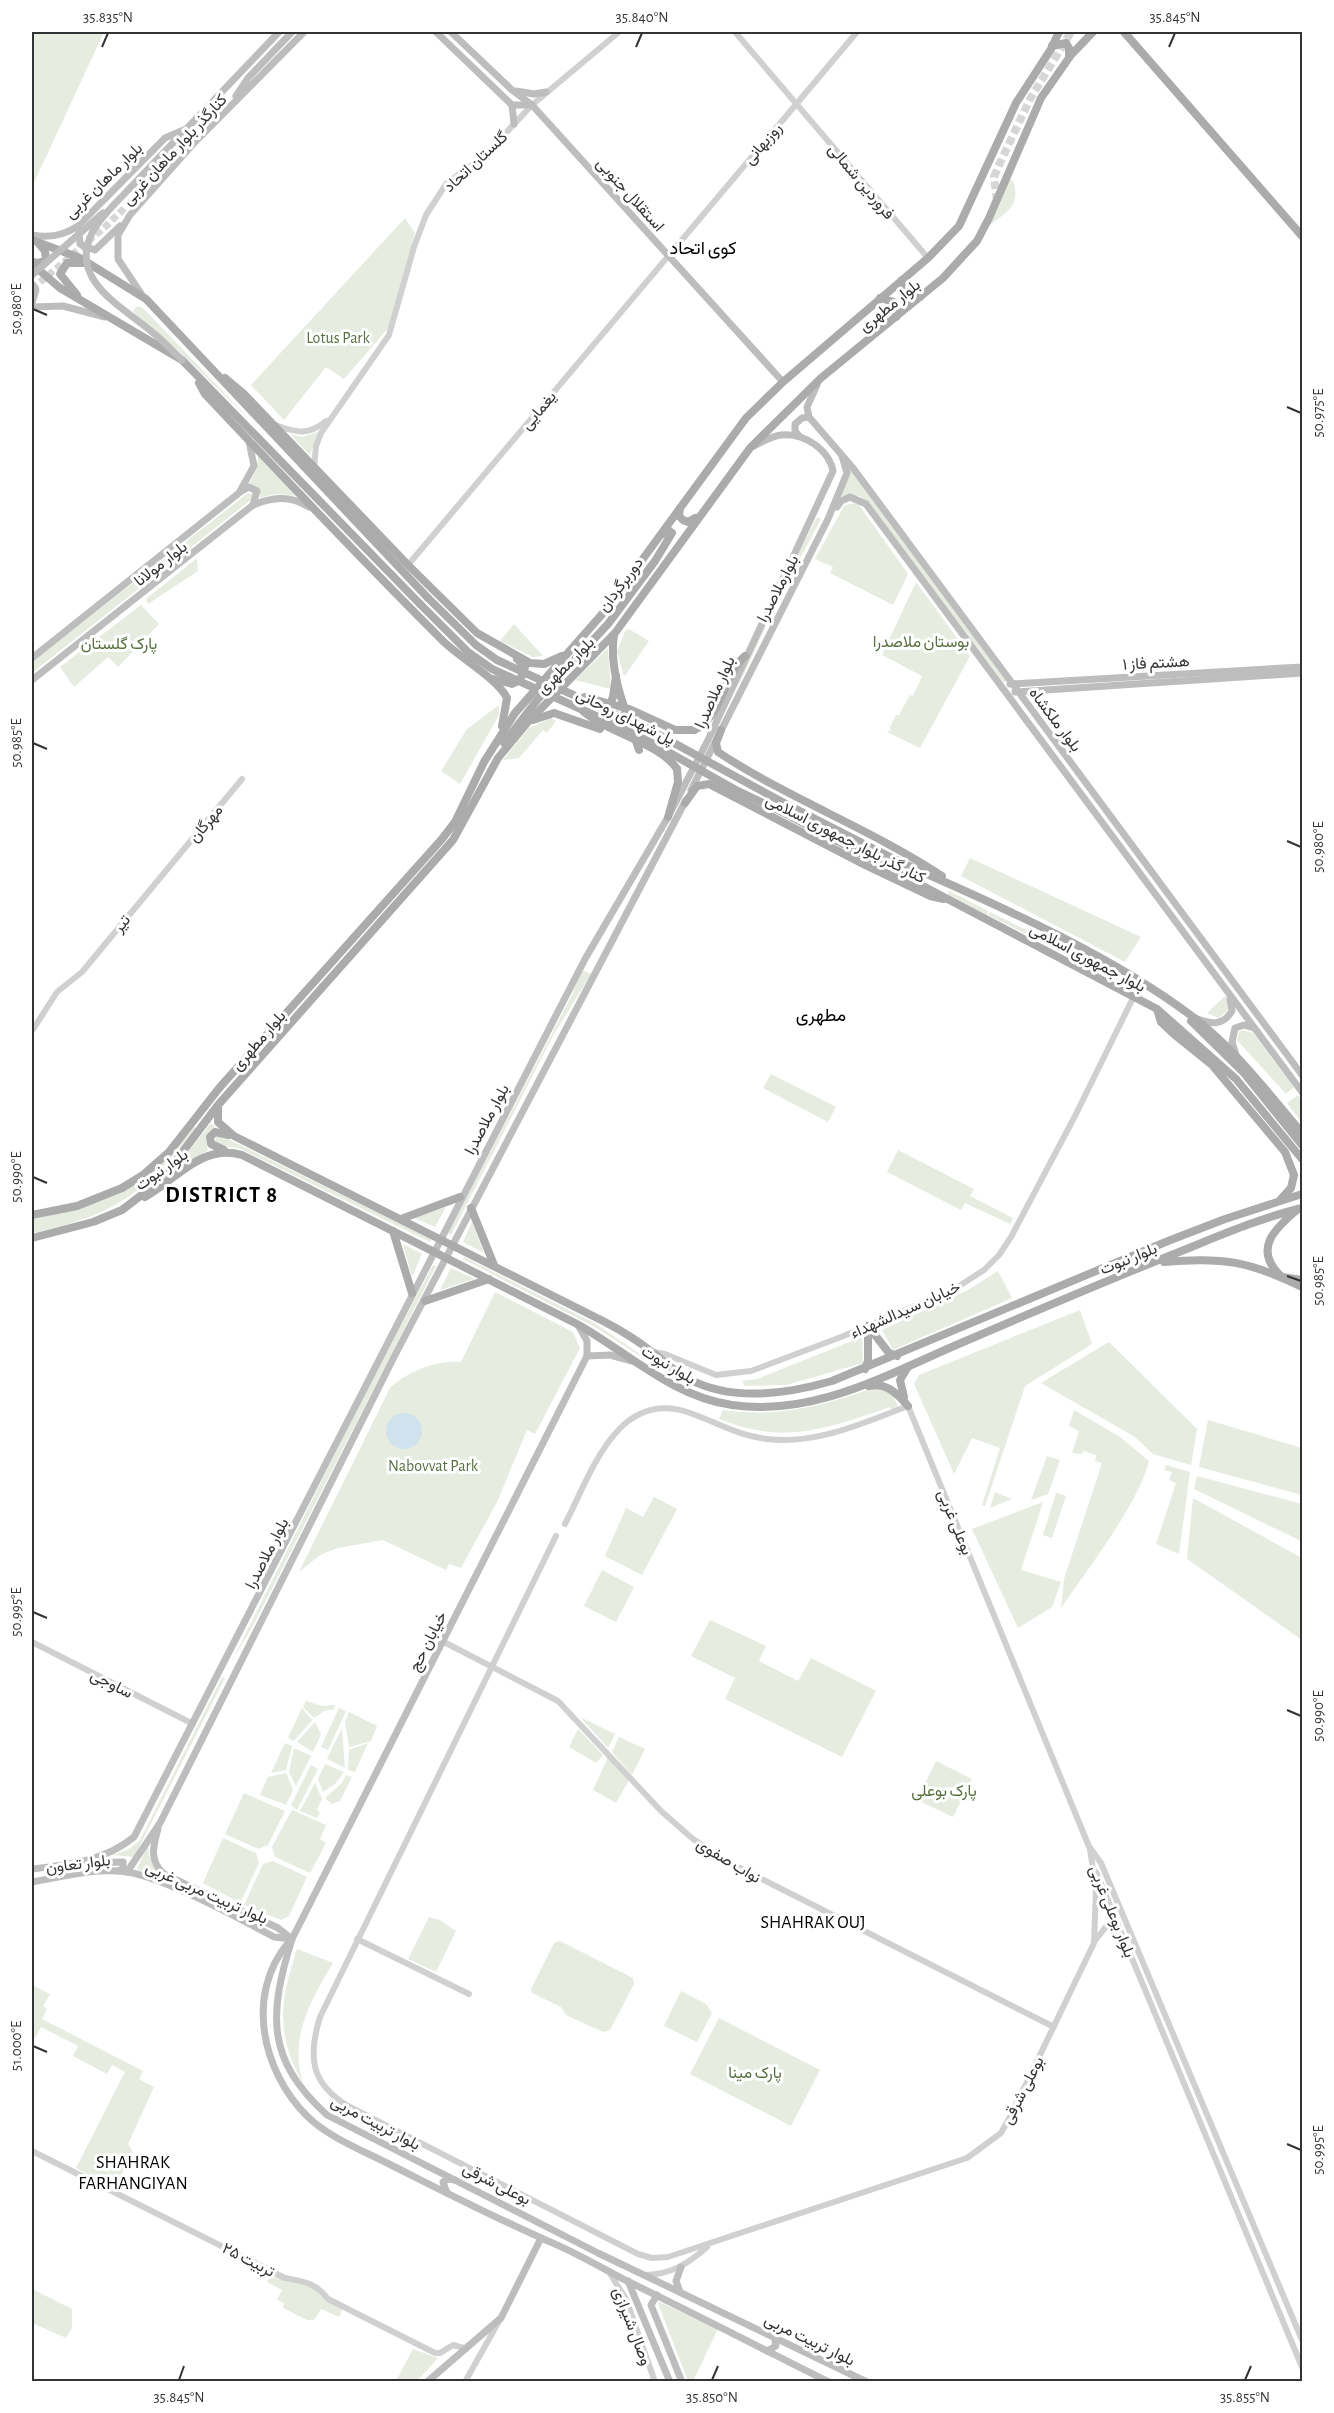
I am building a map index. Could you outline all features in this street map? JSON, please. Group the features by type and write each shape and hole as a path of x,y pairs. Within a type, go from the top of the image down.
{"main road":[{"name":"بلوار ماهان غربی","path":"129,189 279,32"},
{"path":"225,113 248,78 292,32"},
{"name":"کنارگذر بلوار ماهان غربی","path":"146,299 118,258 118,235 130,215 304,32"},
{"path":"436,32 512,105 514,124"},
{"name":"استقلال جنوبی","path":"451,32 512,90 532,105 783,382"},
{"name":"بلوار مطهری","path":"32,1215 89,1202 122,1188 143,1175 169,1152 220,1087 442,839 455,822 501,732 529,694 573,649 604,612 731,436 783,382 928,258 959,226 1016,103 1061,32"},
{"name":"بلوار مطهری","path":"32,1238 93,1222 122,1210 152,1187 175,1162 218,1105 453,840 498,758 527,723 615,633 702,510 750,448 821,378 921,297 961,260 977,241 997,201 1028,122 1041,98 1068,59 1093,32"},
{"path":"1124,32 1302,236"},
{"path":"1054,44 1059,42 1067,45 1068,59"},
{"path":"512,90 534,94 546,92"},
{"path":"512,105 532,105"},
{"name":"بلوار ماهان غربی","path":"32,235 50,237 68,232 90,215 165,138 189,128"},
{"path":"32,275 129,189"},
{"path":"129,189 92,232 87,257 89,271 95,285 182,360 196,376 205,394 312,509 456,653 500,687 507,698 501,732"},
{"path":"90,215 78,240 83,247 95,250 105,244 130,215"},
{"path":"32,263 46,260 45,252 35,241"},
{"path":"35,241 80,258 146,299 207,364 243,393 465,622 510,653 525,667 520,680 512,684 490,678"},
{"path":"83,301 62,280 62,268 67,263 78,261 106,273"},
{"path":"32,263 51,281 182,360"},
{"path":"905,277 901,283 903,294 909,298 921,297"},
{"path":"32,284 36,290 32,303"},
{"path":"880,298 894,302 896,316"},
{"path":"32,308 63,306 114,319"},
{"name":"پل شهدای روحانی","path":"207,364 238,400 476,645 497,660 650,730 715,767 920,871"},
{"name":"پل شهدای روحانی","path":"196,376 468,652 492,669 575,705 661,747 736,790 914,879"},
{"path":"800,436 795,431 795,424 802,418 809,417 807,407 810,395 821,378"},
{"name":"بلوار ملکشاه","path":"809,417 842,456 1302,1075"},
{"path":"750,448 781,435 800,436"},
{"name":"بلوار ملاصدرا","path":"436,1236 460,1197 585,959 668,817 708,740 745,656 833,471 828,455 800,436"},
{"name":"بلوار مولانا","path":"32,658 239,493 254,466 249,441"},
{"name":"بلوارملاصدرا","path":"722,730 828,519 847,473 842,456"},
{"path":"239,493 249,488 257,491 258,496 253,505"},
{"name":"بلوار ملکشاه","path":"828,519 842,501 850,497 867,504 1302,1092"},
{"name":"بلوار مولانا","path":"32,680 253,505 275,498 289,498 312,509"},
{"path":"680,506 679,516 685,521 691,521 702,510"},
{"path":"805,530 821,508 827,509 828,519"},
{"name":"دوربرگردان","path":"498,758 522,719 601,632 672,536 671,530 659,535"},
{"path":"615,633 612,650 616,676 639,750"},
{"path":"510,653 537,664 558,659 573,649"},
{"path":"574,695 611,703 675,730 694,730 712,715 736,664 745,656"},
{"name":"هشتم فاز ۱","path":"1001,685 1302,667"},
{"name":"هشتم فاز ۱","path":"1007,693 1302,673"},
{"path":"527,723 554,713 600,729 613,697 616,676"},
{"path":"575,705 596,722 664,756 677,769 677,787 668,817"},
{"name":"بلوار ملاصدرا","path":"127,1872 160,1822 471,1208 722,730"},
{"name":"کنار گذر بلوار جمهوری اسلامی","path":"722,730 716,743 718,752 743,769 908,855 956,885"},
{"path":"729,794 722,784 725,771 733,766 743,769"},
{"name":"کنار گذر بلوار جمهوری اسلامی","path":"685,803 703,783 930,896 953,901"},
{"name":"بلوار جمهوری اسلامی","path":"920,871 956,885 1108,964 1168,999 1195,1018 1236,1055 1302,1133"},
{"name":"بلوار جمهوری اسلامی","path":"914,879 1157,1009 1161,1022 1212,1065 1230,1084 1285,1152 1294,1175"},
{"path":"1169,910 1175,911 1177,905"},
{"path":"1188,936 1189,929 1194,928"},
{"path":"585,959 584,964 588,970 600,966"},
{"path":"1101,978 1108,972 1108,964"},
{"path":"1195,1018 1213,1024 1224,1020 1232,1009 1229,993"},
{"path":"1168,999 1244,1073 1302,1145"},
{"path":"1157,1009 1236,1079 1302,1159"},
{"path":"1236,1055 1232,1042 1235,1029 1246,1024 1257,1031"},
{"path":"218,1105 218,1122 234,1136"},
{"path":"226,1151 213,1146 210,1137 218,1132 234,1136"},
{"name":"بلوار نبوت","path":"234,1136 622,1331 689,1379 720,1391 755,1394 807,1388 865,1369 1168,1241 1302,1194"},
{"name":"بلوار نبوت","path":"122,1210 160,1189 200,1158 213,1152 226,1151 242,1155 577,1324 615,1345 682,1390 731,1405 781,1406 810,1402 861,1387 1153,1262 1300,1209"},
{"path":"1280,1200 1291,1188 1294,1175 1302,1180"},
{"path":"401,1219 460,1197"},
{"path":"471,1208 494,1265"},
{"path":"1300,1209 1275,1230 1266,1251 1268,1261 1282,1277 1302,1280"},
{"path":"393,1231 412,1293"},
{"path":"429,1249 434,1245 436,1236"},
{"name":"بلوار ملاصدرا","path":"99,1857 134,1837 223,1667 412,1293 429,1249"},
{"path":"458,1264 454,1255 464,1250"},
{"path":"1153,1262 1221,1259 1263,1268 1302,1287"},
{"path":"425,1301 489,1279"},
{"path":"1063,1286 1068,1298"},
{"path":"577,1324 586,1341 587,1356 610,1355 643,1365"},
{"path":"868,1326 889,1353 897,1356"},
{"path":"865,1369 868,1361 868,1326"},
{"name":"خیابان حج","path":"292,1939 587,1356"},
{"path":"908,1365 900,1387 908,1406"},
{"path":"682,1390 690,1387 689,1379"},
{"path":"696,1396 694,1387 701,1384"},
{"path":"861,1387 875,1384 883,1386 896,1392 908,1406"},
{"path":"223,1667 234,1673"},
{"name":"بلوار تربیت مربی غربی","path":"160,1822 153,1847 159,1869 278,1928 292,1939"},
{"name":"بلوار تعاون","path":"32,1869 70,1865 99,1857"},
{"path":"70,1865 123,1862 123,1869 118,1871"},
{"name":"بلوار تعاون","path":"32,1882 118,1871 127,1872"},
{"name":"بلوار تربیت مربی غربی","path":"127,1872 167,1886 274,1937 292,1939"},
{"path":"274,1937 279,1954"},
{"name":"بلوار تربیت مربی","path":"292,1939 279,1954 268,1985 262,2024 270,2060 291,2098 308,2117 327,2131 452,2197 541,2238 829,2382"},
{"name":"بلوار تربیت مربی","path":"292,1939 280,1980 275,2012 281,2051 300,2086 327,2115 644,2275 774,2335 867,2382"},
{"path":"452,2197 444,2189 443,2182 448,2179 460,2182"},
{"path":"428,2382 464,2348 501,2318 541,2238"},
{"path":"680,2292 676,2281 681,2267"},
{"path":"628,2281 669,2380 681,2378 651,2305 651,2299 645,2293 640,2292 636,2299"},
{"path":"651,2305 657,2295"},
{"path":"767,2351 776,2346 774,2335"}],"street":[{"name":"گلستان اتحاد","path":"314,468 316,446 329,419 389,335 414,247 426,215 446,184 484,156 546,92 619,32"},
{"name":"فروردین شمالی","path":"735,32 928,258"},
{"name":"روزبهانی","path":"667,254 858,32"},
{"name":"یغمایی","path":"408,565 667,254"},
{"path":"271,423 305,433 316,429 329,419"},
{"name":"مهرگان","path":"167,868 242,779"},
{"name":"تیر","path":"32,1030 57,992 76,978 167,868"},
{"name":"خیابان سیدالشهداء","path":"653,1352 665,1354 707,1372 724,1376 751,1371 953,1290 984,1270 999,1255 1075,1116 1134,996"},
{"path":"565,1524 610,1437 621,1424 647,1411 675,1409 746,1435 785,1440 831,1434 908,1406"},
{"name":"بوعلی غربی","path":"908,1406 1090,1849 1096,1889 1094,1943 1053,2027"},
{"path":"492,1665 556,1536"},
{"name":"نواب صفوی","path":"442,1641 558,1701 661,1811 693,1839 728,1862 1053,2027"},
{"name":"ساوجی","path":"32,1642 193,1724"},
{"name":"بوعلی شرقی","path":"492,1665 320,2017 312,2043 313,2063 318,2076 334,2098 638,2254 652,2258 669,2257 945,2168 983,2149 1001,2133 1053,2027"},
{"name":"بلوار بوعلی غربی","path":"1090,1849 1101,1863 1302,2340"},
{"name":"بلوار بوعلی غربی","path":"1090,1849 1094,1867 1302,2367"},
{"path":"1094,1943 1114,1915 1121,1912"},
{"path":"357,1939 469,1994"},
{"name":"تربیت ۲۵","path":"32,2151 285,2278 300,2279 321,2289 328,2299 435,2353 440,2353 453,2345 464,2348"},
{"path":"1242,2221 1250,2217"},
{"path":"644,2275 660,2275 681,2267 710,2244"},
{"name":"وصال شیرازی","path":"609,2272 626,2299 655,2382"},
{"path":"465,2382 501,2318"},
{"path":"1288,2333 1298,2329"}],"green space":[{"path":"32,32 104,32 32,187"},
{"path":"1010,179 1013,181 1015,190 1013,203 1006,213 987,228"},
{"name":"Lotus Park","path":"405,218 415,233 389,327 344,379 326,367 284,420 251,385"},
{"path":"137,306 143,308 253,423 179,351 135,315 133,311"},
{"path":"318,432 310,455 290,434 302,437"},
{"path":"258,454 298,496 276,494 260,498 260,489 250,483 257,468"},
{"path":"848,466 1007,681 1003,682 869,503 859,496 841,496"},
{"path":"248,493 252,494 252,499 32,673 32,662"},
{"name":"بوستان ملاصدرا","path":"854,503 859,505 908,574 893,605 830,573 833,567 815,559 844,506"},
{"path":"817,517 821,519 774,608 733,698 766,616"},
{"path":"197,558 198,571 148,604 146,599"},
{"name":"بوستان ملاصدرا","path":"916,582 970,656 920,748 887,732 891,730 890,727 896,715 899,715 910,695 913,696 922,676 882,655"},
{"name":"پارک گلستان","path":"141,605 159,624 118,667 108,657 74,687 60,667"},
{"path":"514,624 543,656 533,657 500,641"},
{"path":"629,629 649,641 624,677 617,651 625,631"},
{"path":"608,648 611,689 575,680"},
{"path":"499,705 499,715 460,784 441,771 467,729"},
{"path":"551,718 556,721 547,733 543,730 519,758 503,760 529,728"},
{"path":"970,858 1141,937 1125,962 961,876"},
{"path":"949,891 988,911 987,915 948,894"},
{"path":"990,912 1030,932 1028,935 988,915"},
{"path":"582,970 591,974 554,1034 451,1235 448,1233 571,997"},
{"path":"1225,996 1229,1001 1227,1011 1219,1018 1207,1013"},
{"path":"1243,1030 1253,1033 1294,1087 1286,1094 1237,1040 1239,1032"},
{"path":"771,1074 836,1107 828,1122 763,1088"},
{"path":"1298,1095 1302,1101 1302,1123 1287,1103"},
{"path":"211,1123 214,1126 206,1142 208,1150 166,1180"},
{"path":"194,1127 196,1128 160,1169 126,1198 85,1219 32,1233 32,1220 82,1207 141,1179 158,1166"},
{"path":"216,1136 222,1136 431,1239 430,1242 241,1149 215,1144"},
{"path":"898,1150 974,1189 970,1196 1013,1218 1010,1224 965,1203 961,1210 887,1172"},
{"path":"446,1207 435,1227 414,1218"},
{"path":"472,1222 484,1253 463,1242"},
{"path":"403,1244 422,1254 412,1277"},
{"path":"464,1257 596,1324 685,1385 595,1327 463,1259"},
{"path":"433,1265 436,1266 254,1624 232,1661 366,1392"},
{"path":"451,1268 475,1279 440,1290"},
{"path":"998,1271 1012,1298 893,1350 882,1330 966,1291"},
{"name":"Nabovvat Park","path":"495,1292 573,1332 580,1348 535,1434 527,1430 497,1502 461,1568 449,1564 446,1570 383,1540 338,1548 320,1555 299,1572 390,1388 405,1376 423,1368 442,1363 461,1362"},
{"path":"1080,1310 1092,1344 1025,1386 985,1506 982,1505 1000,1448 972,1438 954,1474 914,1384 919,1375"},
{"path":"862,1337 863,1363 786,1385 745,1386 742,1381 757,1379"},
{"path":"1109,1342 1197,1429 1191,1465 1153,1454 1135,1437 1041,1383"},
{"path":"875,1387 891,1392 898,1406 891,1410 890,1407 846,1422 805,1431 764,1431 742,1427 719,1419 723,1410 762,1412 800,1409"},
{"path":"1074,1410 1120,1437 1149,1461 1124,1516 1061,1608 1064,1579 1102,1463 1095,1461 1096,1455 1084,1451 1081,1454 1072,1453 1079,1431 1069,1426"},
{"path":"1208,1420 1302,1448 1302,1495 1199,1467"},
{"path":"1047,1456 1060,1460 1048,1494 1031,1500"},
{"path":"1166,1465 1190,1472 1179,1554 1156,1544 1176,1483 1169,1480 1172,1472 1164,1470"},
{"path":"1197,1476 1302,1504 1301,1541 1194,1489"},
{"path":"995,1492 1012,1499 990,1508"},
{"path":"1056,1493 1066,1496 1052,1538 1043,1535"},
{"path":"654,1497 677,1509 642,1575 605,1556 626,1508 643,1517"},
{"path":"1193,1498 1302,1558 1302,1640 1187,1559"},
{"path":"1043,1502 1021,1570 1061,1582 1052,1607 1018,1628 972,1529"},
{"path":"602,1570 634,1587 616,1622 584,1606"},
{"path":"710,1620 766,1646 759,1661 798,1681 811,1658 876,1691 842,1757 725,1699 735,1678 691,1656"},
{"path":"222,1677 225,1678 134,1857 113,1855 129,1849 140,1840"},
{"path":"306,1701 322,1706 335,1705 334,1709 324,1711 314,1718 303,1707"},
{"path":"302,1708 312,1720 294,1741 288,1738"},
{"path":"339,1708 346,1711 328,1750 321,1747"},
{"path":"349,1712 377,1726 371,1741 349,1747 345,1722"},
{"path":"580,1717 615,1734 608,1748"},
{"path":"315,1722 321,1734 313,1752 297,1742"},
{"path":"342,1728 345,1768 327,1759"},
{"path":"578,1729 603,1755 596,1763 569,1747"},
{"path":"619,1737 645,1749 632,1775 612,1752"},
{"path":"285,1743 292,1746 286,1770 271,1773"},
{"path":"368,1743 355,1772 348,1770 349,1750"},
{"path":"294,1748 311,1756 296,1786 289,1772"},
{"path":"608,1757 629,1780 616,1803 593,1790"},
{"name":"پارک بوعلی","path":"936,1761 972,1779 953,1817 917,1800"},
{"path":"325,1764 344,1772 335,1784 323,1792 318,1779"},
{"path":"311,1765 318,1769 297,1810 291,1805"},
{"path":"286,1773 293,1790 286,1805 260,1795 268,1777"},
{"path":"346,1775 352,1777 340,1801 332,1804 325,1798 342,1783"},
{"path":"315,1783 322,1799 317,1809 320,1813 317,1818 300,1811"},
{"path":"244,1793 285,1811 268,1845 258,1849 225,1834"},
{"path":"292,1810 326,1825 320,1839 326,1843 310,1873 275,1857 272,1847"},
{"path":"223,1838 256,1853 259,1863 240,1903 203,1883"},
{"path":"148,1845 155,1869 182,1889 137,1869"},
{"path":"273,1861 307,1877 289,1916 281,1920 244,1905 263,1864"},
{"path":"429,1917 440,1920 456,1931 436,1972 408,1959"},
{"path":"560,1941 633,1978 634,1984 610,2030 603,2032 566,2015 561,2007 532,1993 531,1989 554,1943"},
{"path":"297,1949 333,1963 310,2006 300,2035 299,2066 303,2083 288,2049 283,2017 287,1985"},
{"path":"32,1985 50,1994 43,2006 47,2009 42,2019 143,2071 139,2079 154,2087 128,2144 133,2153 114,2188 76,2168 125,2072 112,2065 107,2074 73,2056 78,2046 41,2027 35,2038 32,2036"},
{"path":"681,1991 706,2004 712,2013 697,2042 664,2026"},
{"name":"پارک مینا","path":"719,2018 820,2070 791,2126 690,2074"},
{"path":"272,2274 288,2282 297,2281 321,2292 324,2299 342,2310 339,2317 321,2309 314,2320 307,2320 283,2308 284,2303 277,2300 282,2290 267,2282"},
{"path":"32,2289 72,2309 72,2328 66,2338 32,2323"},
{"path":"657,2301 718,2329 693,2381 688,2381"},
{"path":"413,2349 438,2358 417,2381 396,2381"}],"water":[{"path":"404,1413 416,1419 422,1431 416,1443 404,1449 392,1443 386,1431 392,1419"}],"tunnel":[{"path":"997,201 994,177 999,165 1030,99 1071,32"},
{"path":"32,289 159,179"}],"district":[{"name":"کوی اتحاد","path":"703,248"},
{"name":"مطهری","path":"821,1015"},
{"name":"DISTRICT 8","path":"222,1194"},
{"name":"SHAHRAK OUJ","path":"813,1922"},
{"name":"SHAHRAK FARHANGIYAN","path":"133,2172"}]}
